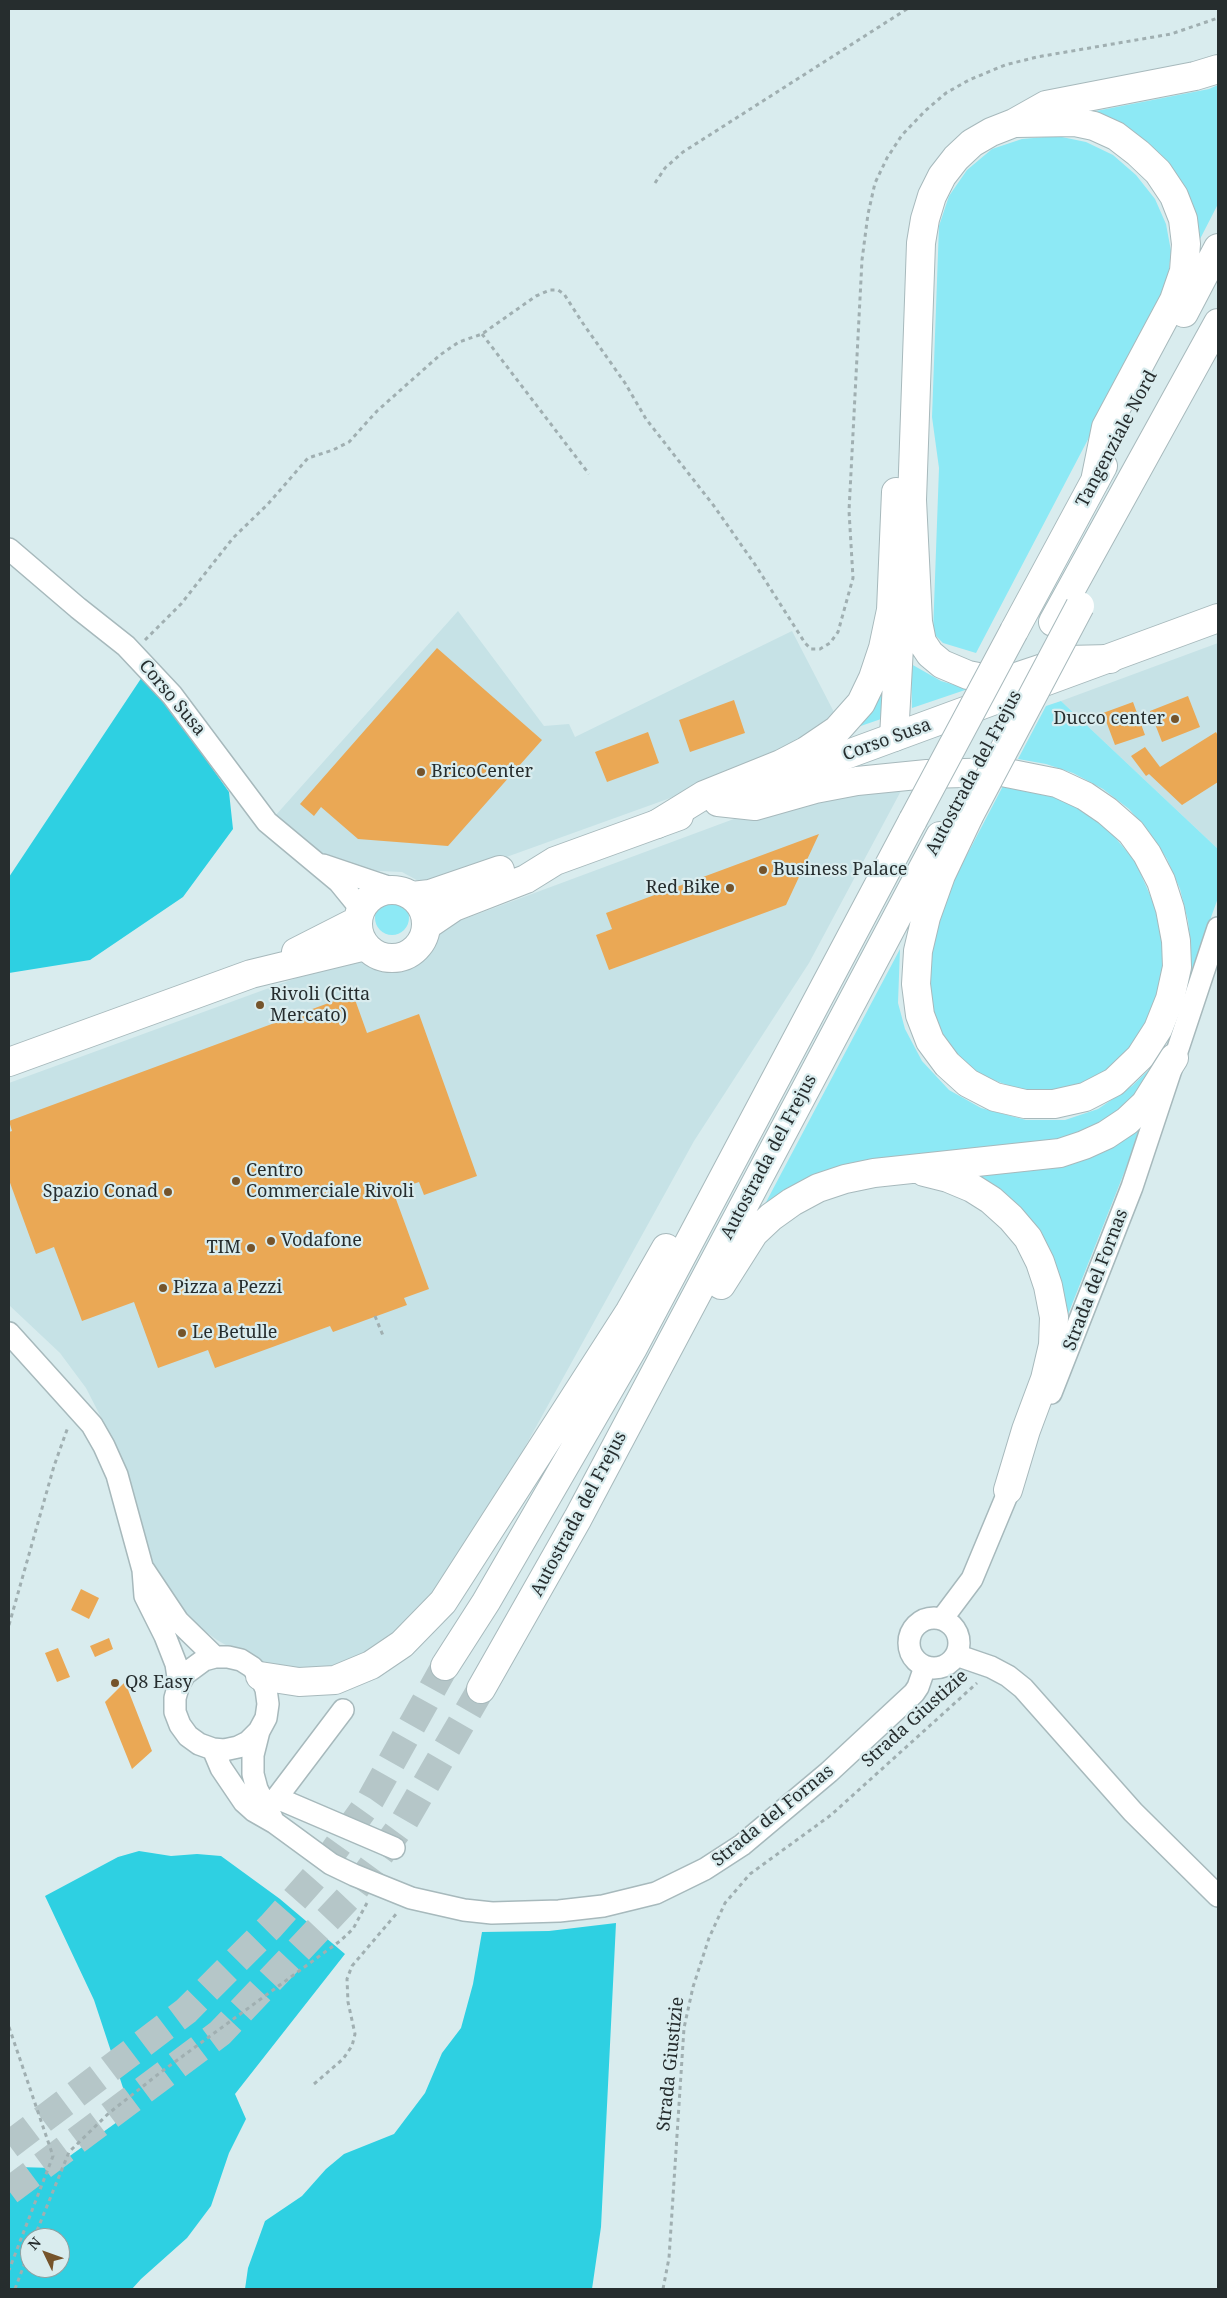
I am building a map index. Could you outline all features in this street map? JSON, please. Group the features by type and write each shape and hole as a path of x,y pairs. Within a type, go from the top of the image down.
{"main road":[{"path":"1110,659 1067,660 1013,678 994,680 968,675 942,664 930,654 922,642 918,622 912,500 916,357 921,242 924,219 932,196 942,176 966,148 991,132 1014,123 1046,105 1195,76 1218,69"},
{"path":"1014,123 1075,122 1094,126 1116,136 1158,172 1174,196 1183,219 1186,244 1184,271 1174,300 1106,427 1095,481"},
{"name":"Tangenziale Nord","path":"1014,631 1218,248"},
{"name":"Tangenziale Nord","path":"1053,622 1218,323"},
{"path":"657,824 704,795 780,764 806,751 837,730 861,703 873,678 883,648 891,610 896,494 916,357"},
{"path":"894,737 905,537 912,500"},
{"path":"718,802 755,806 815,789 857,781 927,774 1002,772 1056,783 1085,796 1107,811 1131,832 1147,854 1161,881 1170,909 1177,968 1170,999 1158,1029 1140,1057 1114,1082 1085,1097 1054,1104 1025,1104 995,1096 968,1082 947,1064 930,1041 920,1015 916,984 918,951 926,916 960,816 1080,606 1096,577 1105,530"},
{"name":"Corso Susa","path":"426,926 454,907 526,878 555,861 1218,618"},
{"name":"Autostrada del Frejus","path":"481,1688 578,1518 960,816 1053,622"},
{"name":"Autostrada del Frejus","path":"445,1666 486,1602 633,1348 1014,631"},
{"name":"Corso Susa","path":"403,893 430,894 520,863 555,861"},
{"path":"9,1062 251,974 361,926 374,894 403,893 424,912 426,926 419,944 403,956 383,957 361,926"},
{"path":"578,1518 622,1467 703,1316 739,1254 754,1233 785,1207 818,1188 845,1179 911,1169 1060,1152 1084,1145 1106,1135 1127,1121 1145,1104 1174,1058"},
{"path":"260,1676 299,1682 335,1680 370,1665 402,1644 444,1602 630,1311 682,1219 730,1167"},
{"path":"911,1169 948,1178 972,1188 991,1200 1011,1218 1028,1238 1040,1262 1048,1286 1054,1316 1053,1345 1045,1379 1026,1430 1008,1490"}],"street":[{"name":"Corso Susa","path":"9,549 136,656 172,695 267,822 339,882 361,926"},
{"name":"Corso Susa","path":"318,864 403,893"},
{"name":"Strada del Fornas","path":"942,1619 972,1579 1008,1490 1052,1392 1132,1187 1218,928"},
{"path":"9,1333 92,1425 104,1446 117,1475 143,1570 145,1596 171,1650 179,1684"},
{"path":"143,1570 178,1621 215,1656"},
{"path":"934,1618 942,1619 950,1624 958,1638 956,1655 946,1665 939,1668 925,1667 912,1655 909,1638 918,1624 934,1618"},
{"path":"956,1655 1008,1676 1023,1688 1133,1812 1218,1896"},
{"path":"259,1731 248,1742 238,1747 224,1750 213,1749 194,1740 180,1725 176,1712 175,1698 179,1684 194,1666 215,1656 241,1660 252,1667 260,1676 266,1690 268,1704 266,1718 259,1731 253,1756 253,1774 273,1809 343,1710"},
{"name":"Strada del Fornas","path":"273,1809 331,1864 411,1898 464,1910 492,1913 560,1911 633,1900 678,1884 742,1845 829,1772 914,1693 925,1667"},
{"name":"Strada del Fornas","path":"213,1749 221,1768 244,1802 254,1811 273,1809 394,1848"}],"path":[{"path":"655,183 665,168 683,152 907,9"},
{"path":"136,656 146,638 181,604 224,549 268,504 300,465 315,454 333,450 348,442 383,404 440,355 459,342 482,334 536,296 550,290 558,290 564,294 625,383 646,419 714,506 797,628"},
{"path":"482,334 589,474"},
{"path":"375,1316 384,1338"},
{"path":"9,1625 54,1466 75,1406"},
{"name":"Strada Giustizie","path":"663,2289 668,2258 684,2028 693,1987 709,1938 725,1902 735,1888 750,1874 831,1815 991,1668"},
{"path":"38,2228 69,2152 109,2113 161,2072 354,1929 375,1884"},
{"path":"314,2084 343,2059 352,2046 355,2034 348,2002 347,1979 352,1966 411,1898"},
{"path":"9,2028 53,2156 9,2270"},
{"path":"15,2289 20,2276"}],"shaded area":[{"path":"1218,85 1218,204 1199,241 1131,132 1096,111 1209,89"},
{"path":"1057,136 1086,142 1113,155 1136,175 1155,199 1166,224 1171,251 1168,278 1159,304 976,653 943,643 933,633 939,468 932,417 939,226 949,196 967,170 992,149 1022,139"},
{"path":"458,611 544,726 569,724 575,737 792,631 836,716 820,730 737,774 437,882 422,883 402,872 358,870 315,852 275,816"},
{"path":"1218,643 1218,849 1061,701"},
{"path":"891,650 884,718 849,730"},
{"path":"911,664 941,681 968,689 912,708"},
{"path":"142,677 165,702 229,792 233,829 183,897 90,960 9,973 9,877"},
{"path":"1061,701 1218,849 1218,898 1190,975 1191,947 1188,921 1180,889 1167,859 1149,832 1129,809 1103,789 1073,773 1046,764 1018,759 1046,706"},
{"path":"1003,786 1036,790 1074,804 1108,829 1135,861 1154,904 1163,948 1161,988 1147,1025 1118,1063 1087,1082 1056,1091 1021,1090 985,1077 957,1057 938,1030 928,1002 927,969 934,928 947,893"},
{"path":"902,789 809,963 694,1141 521,1454 440,1586 383,1646 323,1671 273,1666 245,1656 217,1640 186,1617 167,1594 151,1559 111,1437 86,1388 60,1353 9,1305 9,1083 332,965 367,960 402,966 429,955 431,944 439,933 451,924 758,810 802,801"},
{"path":"392,901 399,902 404,906 408,911 408,925 404,930 399,934 392,935 385,934 380,930 376,925 375,918 376,911 380,906 385,902"},
{"path":"900,949 898,1003 905,1029 922,1061 949,1090 981,1108 1026,1120 1065,1120 1098,1109 1132,1086 1158,1061 1137,1094 1108,1119 1074,1136 764,1206"},
{"path":"1145,1120 1065,1322 1060,1283 968,1175"},
{"path":"139,1851 171,1856 197,1854 221,1856 280,1899 345,1954 235,2094 246,2119 229,2153 211,2206 187,2238 132,2289 9,2289 9,2194 18,2167 53,2168 131,2112 94,2000 45,1896 118,1857"},
{"path":"616,1923 601,2227 592,2289 245,2289 248,2268 265,2221 302,2196 326,2169 344,2154 394,2134 425,2093 442,2053 461,2028 473,1984 482,1932 549,1931"}],"building":[{"name":"BricoCenter","path":"437,648 542,740 448,846 358,839 321,807 314,816 300,804"},
{"name":"Ducco center","path":"1188,696 1200,727 1162,742 1150,711"},
{"path":"734,700 745,733 690,752 679,720"},
{"path":"1133,702 1145,735 1115,745 1103,713"},
{"path":"648,732 659,763 607,782 595,752"},
{"path":"1216,732 1218,736 1218,782 1182,805 1149,774 1146,776 1131,756 1145,747 1160,767"},
{"name":"Business Palace","path":"819,834 786,905 609,970 596,935 612,929 606,913"},
{"name":"Centro Commerciale Rivoli","path":"353,994 367,1033 419,1014 477,1176 424,1195 419,1182 393,1191 429,1289 404,1298 407,1305 333,1332 330,1326 215,1368 208,1350 158,1368 134,1302 82,1321 54,1247 36,1254 9,1180 9,1132 12,1131 9,1121"},
{"path":"81,1589 99,1598 89,1619 71,1610"},
{"path":"109,1638 113,1649 95,1657 90,1646"},
{"path":"58,1648 70,1677 57,1682 45,1653"},
{"path":"125,1682 152,1751 132,1769 105,1702"}],"tunnel":[{"path":"9,2145 186,2011 271,1926 318,1873 371,1799 445,1666"},
{"path":"9,2191 220,2033 350,1896 404,1822 481,1689"}],"place":[{"name":"Ducco center","path":"1175,719"},
{"name":"BricoCenter","path":"421,772"},
{"name":"Business Palace","path":"763,870"},
{"name":"Red Bike","path":"730,888"},
{"name":"Rivoli (Citta Mercato)","path":"260,1005"},
{"name":"Centro Commerciale Rivoli","path":"236,1181"},
{"name":"Spazio Conad","path":"168,1192"},
{"name":"Vodafone","path":"271,1241"},
{"name":"TIM","path":"251,1248"},
{"name":"Pizza a Pezzi","path":"163,1288"},
{"name":"Le Betulle","path":"182,1333"},
{"name":"Q8 Easy","path":"115,1683"}]}
